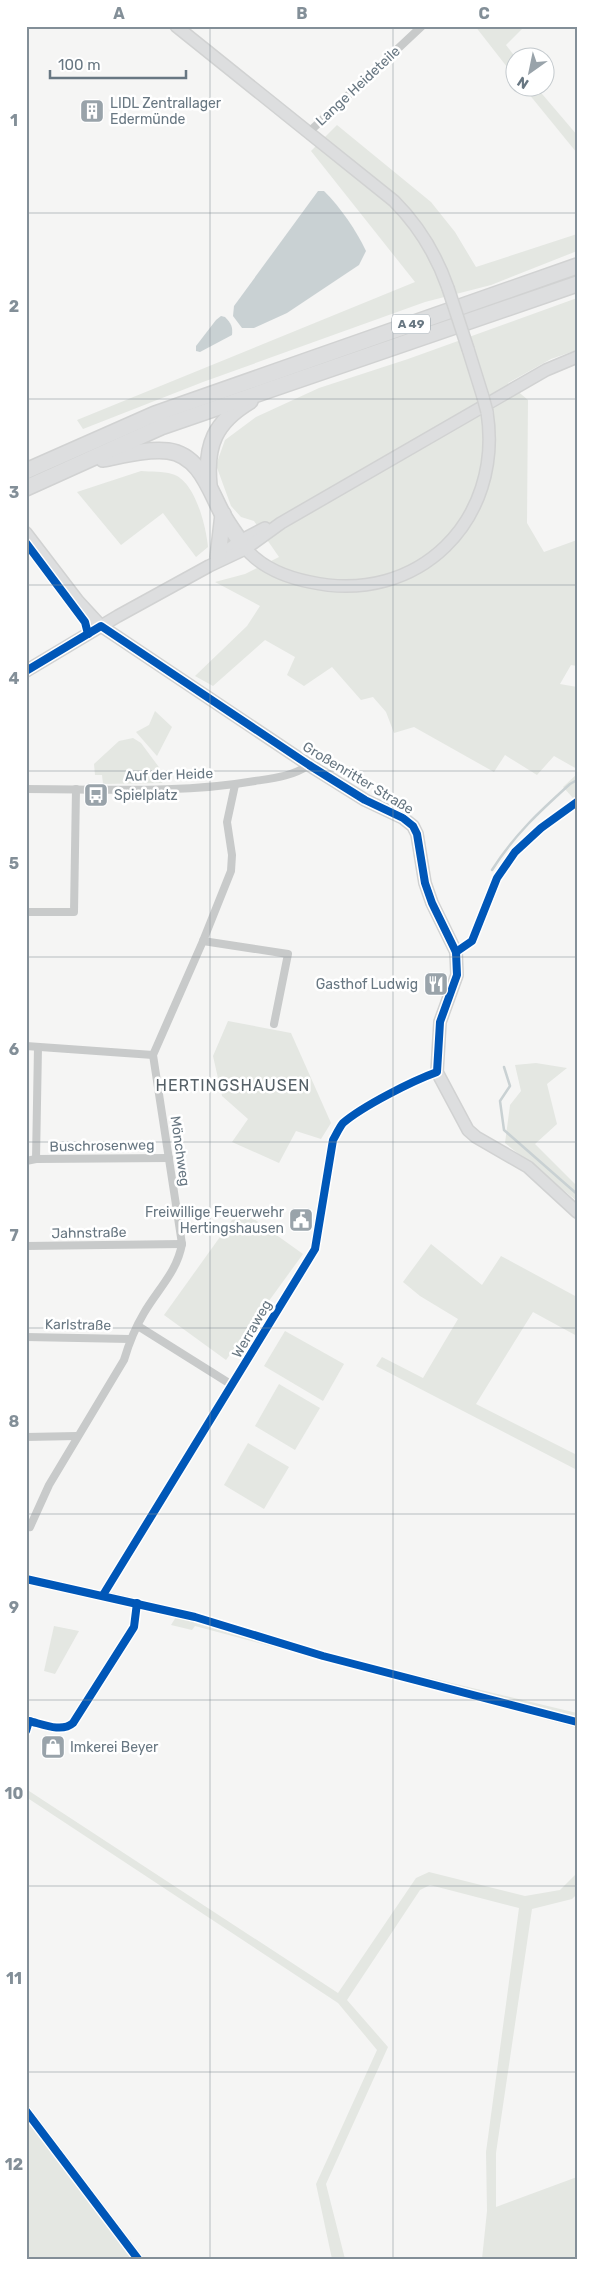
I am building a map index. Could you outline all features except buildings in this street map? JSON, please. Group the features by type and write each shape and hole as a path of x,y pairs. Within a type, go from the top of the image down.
{"highway":[{"path":"538,280 577,262"},
{"name":"A 49","path":"26,471 111,432 164,411 577,266"},
{"name":"A 49","path":"26,488 161,428 577,284"},
{"path":"209,485 208,457 211,441 216,433 237,410 272,388"},
{"path":"72,466 148,451 170,451 192,462 209,485 223,514 242,545"},
{"path":"214,561 223,514"}],"street":[{"name":"Lange Heideteile","path":"176,26 309,132 422,26"},
{"path":"242,545 266,565 283,574 326,585 351,587 377,584 414,570 437,555 452,541 465,524 478,500 488,462 490,437 483,397 448,288 430,246 404,211 384,192 309,132"},
{"path":"26,671 546,370 577,357"},
{"name":"Großenritter Straße","path":"26,533 78,601 101,626 310,765 365,800 403,818 413,826 417,834 425,884 432,904 456,952 457,975 440,1022 437,1072"},
{"name":"Auf der Heide","path":"26,789 169,789 235,785 284,777 310,765"},
{"path":"26,1046 153,1055 204,941 231,871 232,855 227,822 235,785"},
{"path":"26,912 74,912 76,789"},
{"path":"456,952 472,941 497,878 515,852 541,828 577,802"},
{"path":"204,941 288,954 274,1024"},
{"name":"Buschrosenweg","path":"36,1159 38,1047"},
{"name":"Mönchweg","path":"30,1527 49,1485 124,1360 130,1339 179,1260 182,1244 153,1055"},
{"path":"437,1072 468,1130 528,1167 577,1212"},
{"name":"Werraweg","path":"195,1618 103,1595 315,1249 333,1140 342,1124 405,1086 437,1072"},
{"name":"Buschrosenweg","path":"26,1161 36,1159 169,1158"},
{"name":"Jahnstraße","path":"26,1246 182,1244"},
{"path":"138,1326 232,1385"},
{"name":"Karlstraße","path":"26,1337 130,1339"},
{"path":"26,1437 77,1436"},
{"path":"26,1721 62,1728 69,1727 73,1723 134,1627 137,1603"}],"shaded area":[{"path":"475,26 525,26 506,45 508,48 506,48 506,66"},
{"path":"532,98 546,98 577,135 577,153"},
{"path":"337,125 431,202 455,232 476,267 577,234 577,251 491,285 425,302 203,382 83,429 77,420 415,282 311,151"},
{"path":"318,191 324,191 336,205 362,243 366,251 359,265 287,313 254,328 242,328 233,316 234,306"},
{"path":"577,298 577,350 551,359 508,383 528,400 527,523 544,552 577,540 577,666 571,665 560,684 577,687 577,769 554,756 537,775 505,755 494,772 414,727 394,733 386,712 373,697 361,700 332,667 304,686 287,675 295,657 265,640 213,686 195,676 247,626 260,606 215,582 245,574 279,557 254,521 241,517 231,506 216,465 225,440 256,417 319,388 408,359"},
{"path":"221,316 225,317 230,323 232,335 200,352 196,351 196,346"},
{"path":"141,471 172,474 180,478 193,494 202,516 208,547 196,557 163,513 121,545 77,492"},
{"path":"155,711 172,727 157,756 136,732 149,725"},
{"path":"133,738 141,743 164,774 165,778 162,783 103,784 102,775 95,775 94,764 119,741"},
{"path":"577,774 577,796 573,798 563,787"},
{"path":"228,1021 291,1033 331,1123 321,1139 296,1131 279,1163 232,1142 248,1119 222,1096 213,1056"},
{"path":"536,1063 567,1068 547,1084 557,1124 535,1144 577,1186 577,1201 505,1143 510,1105 521,1091 515,1065"},
{"path":"240,1209 303,1254 226,1360 164,1315"},
{"path":"431,1244 482,1285 501,1256 577,1297 577,1336 533,1312 476,1404 577,1455 577,1470 376,1366 382,1357 423,1378 458,1319 420,1296 403,1282"},
{"path":"285,1331 344,1364 323,1401 264,1366"},
{"path":"279,1384 320,1408 295,1450 255,1426"},
{"path":"248,1443 289,1467 264,1509 224,1485"},
{"path":"176,1617 577,1713 577,1728 195,1626 192,1630 171,1625"},
{"path":"54,1626 79,1631 55,1674 44,1671"},
{"path":"26,1789 338,1993 416,1878 429,1872 525,1896 560,1890 577,1873 577,1894 572,1899 532,1909 496,2153 496,2207 577,2177 577,2259 482,2259 487,2211 486,2152 519,1908 430,1885 420,1890 347,2000 388,2047 326,2184 345,2259 332,2259 316,2184 377,2050 338,2003 26,1797"},
{"path":"26,2102 145,2259 26,2259"}],"waterway":[{"path":"492,870 528,824 570,784 577,780"},
{"path":"504,1067 510,1086 500,1101 504,1130 577,1194"}],"cycle path":[{"path":"26,543 85,622 88,634"},
{"path":"26,671 101,626 309,765 365,800 403,818 413,826 417,834 425,883 432,903 456,952 457,975 440,1022 437,1072 375,1102 352,1116 340,1127 333,1140 315,1249 103,1595"},
{"path":"456,952 472,941 497,878 515,852 541,828 577,802"},
{"path":"26,1579 195,1617 323,1656 577,1722"},
{"path":"26,1731 29,1721 58,1728 73,1723 134,1627 137,1603"},
{"path":"26,2111 138,2259"}],"place":[{"name":"LIDL Zentrallager Edermünde","path":"92,111"},
{"name":"Spielplatz","path":"96,795"},
{"name":"Gasthof Ludwig","path":"436,984"},
{"name":"Freiwillige Feuerwehr Hertingshausen","path":"301,1220"},
{"name":"Imkerei Beyer","path":"53,1747"}],"district":[{"name":"HERTINGSHAUSEN","path":"233,1085"}]}
